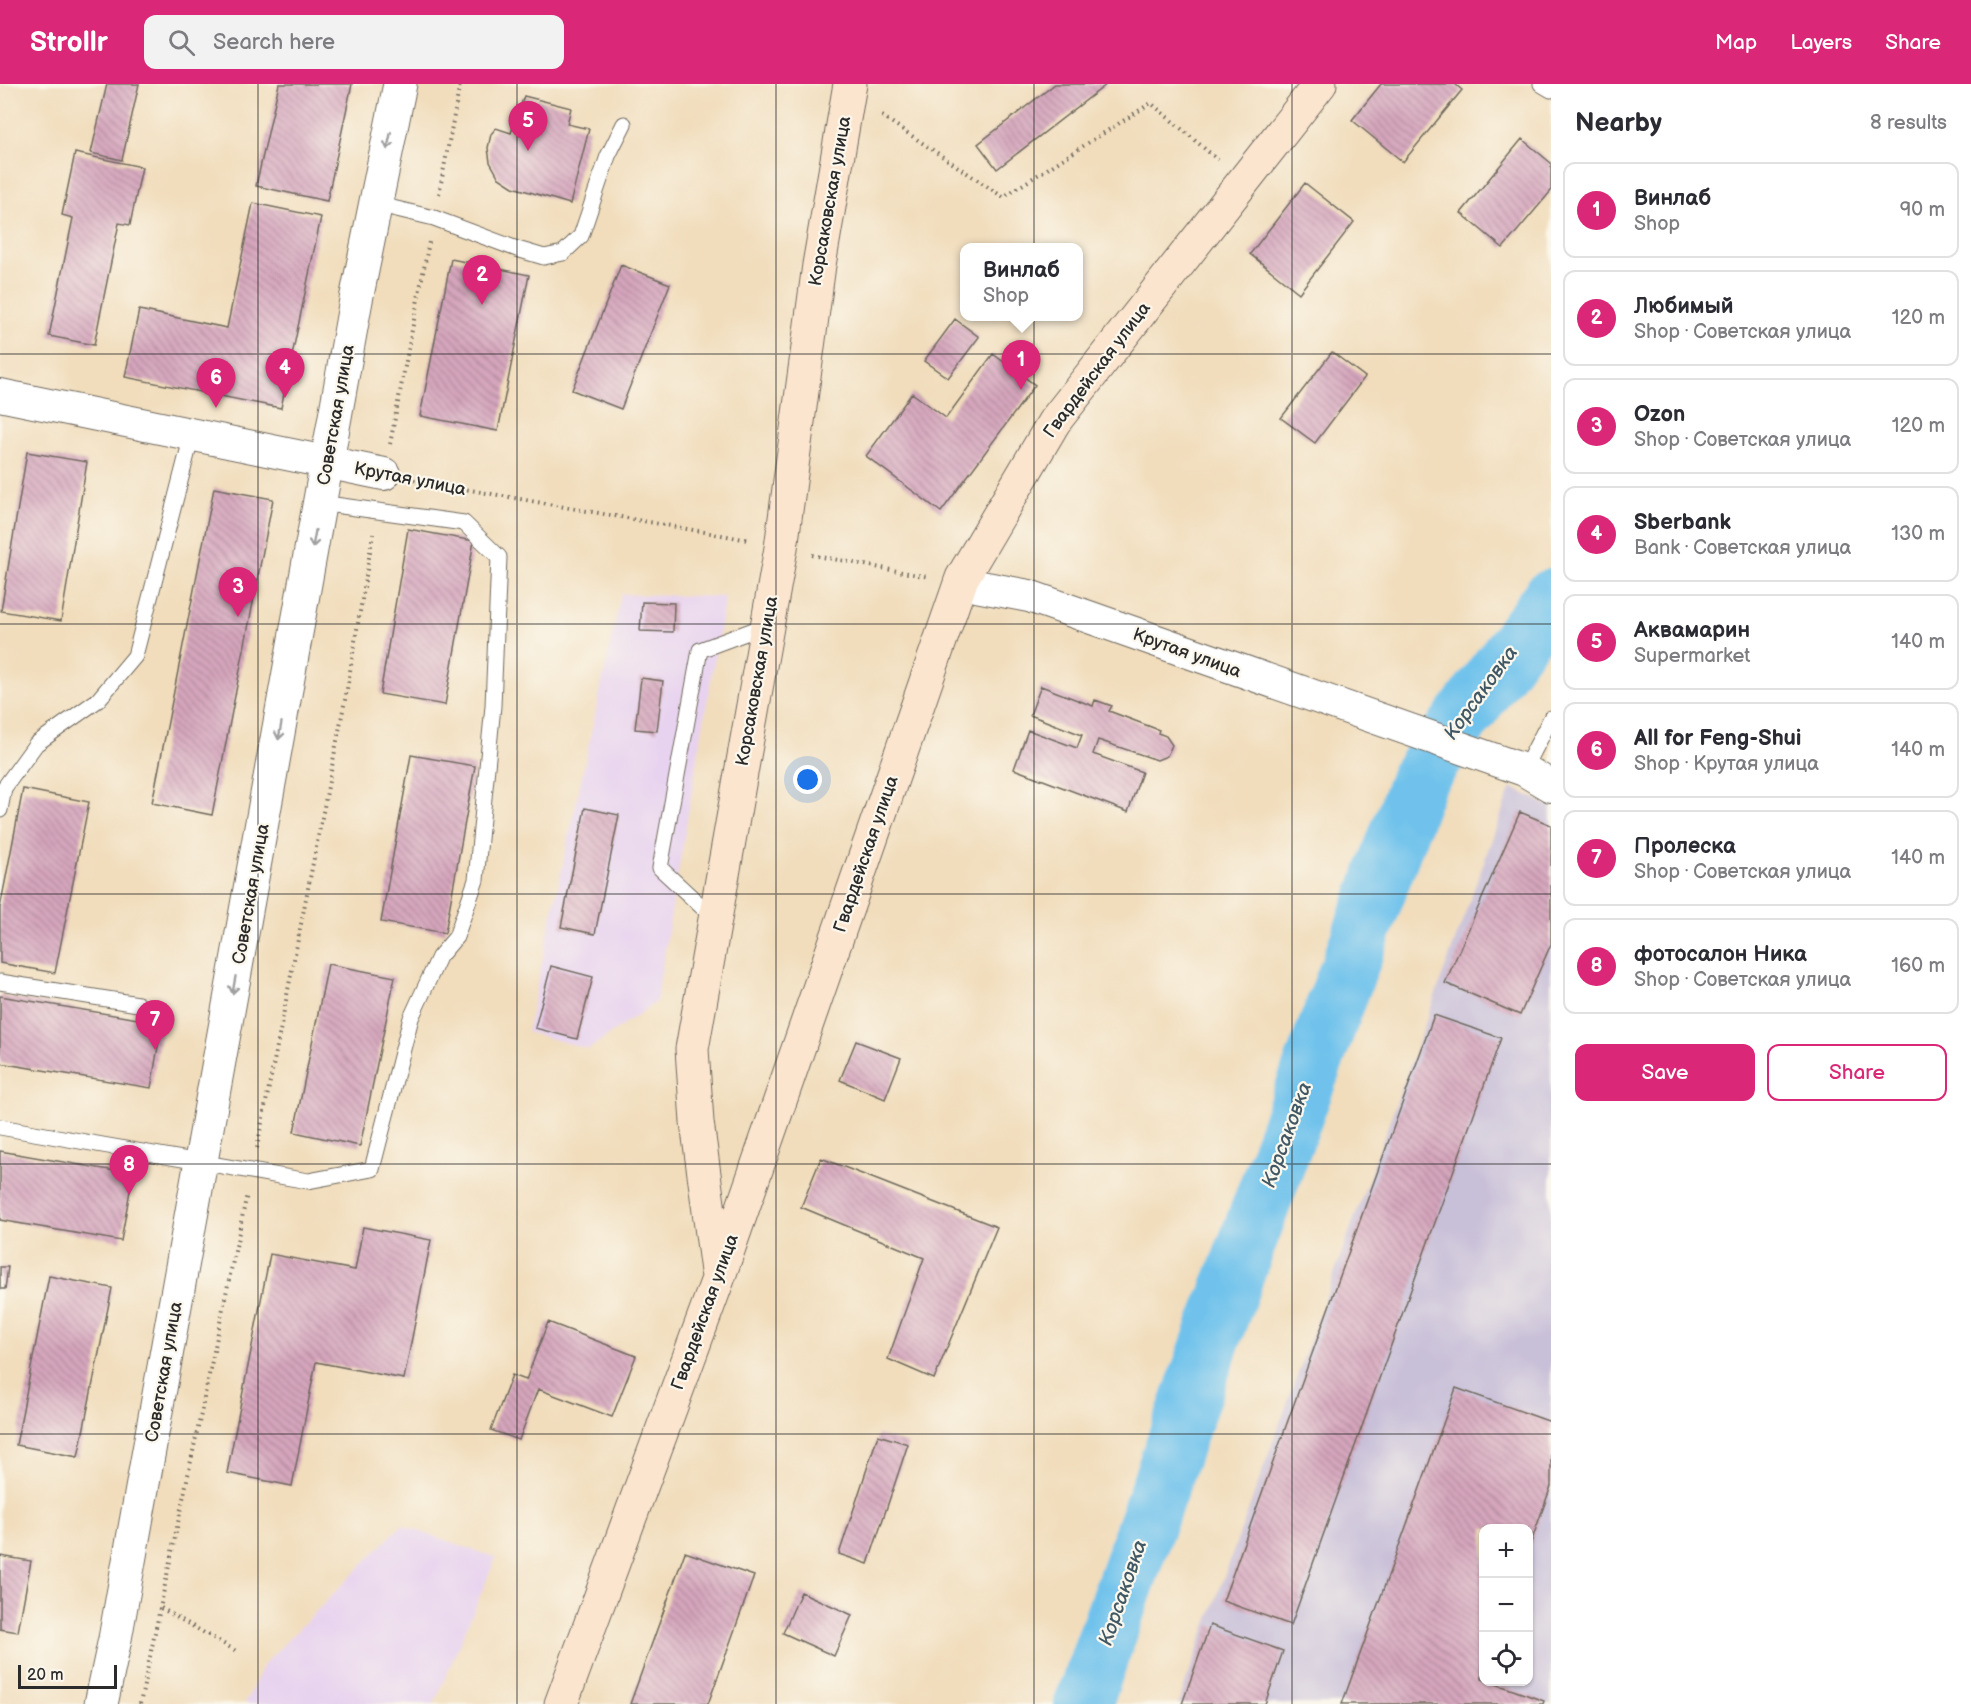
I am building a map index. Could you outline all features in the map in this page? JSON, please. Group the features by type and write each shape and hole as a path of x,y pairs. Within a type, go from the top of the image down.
{"main road":[{"name":"Корсаковская улица","path":"718,1279 697,1122 692,1049 781,548 819,265 850,84"},
{"name":"Гвардейская улица","path":"561,1704 718,1279 960,583 1054,422 1320,84"}],"street":[{"name":"Советская улица","path":"101,1704 115,1639 202,1162 327,463 400,84"},
{"name":"Крутая улица","path":"0,395 384,474"},
{"name":"Крутая улица","path":"960,583 1029,596 1524,770 1551,786"}],"lane":[{"path":"1541,84 1551,90"},
{"path":"376,204 434,218 544,257 563,253 580,236 608,156 624,124"},
{"path":"0,810 4,788 36,744 98,700 135,656 192,435"},
{"path":"0,1127 308,1181 372,1169 411,1018 439,957 456,937 476,880 493,706 499,557 464,523 320,503"},
{"path":"715,919 660,868 700,650 767,625"},
{"path":"1524,770 1551,718"},
{"path":"0,982 138,1004"}],"path":[{"path":"384,474 460,84"},
{"path":"882,116 1003,197 1151,103 1243,182"},
{"name":"Крутая улица","path":"384,474 751,540"},
{"path":"140,1704 252,1171 346,694 377,510"},
{"path":"812,555 960,583"},
{"path":"161,1608 236,1651"}],"shaded area":[{"path":"621,594 725,597 656,1002 589,1049 527,1032"},
{"path":"1511,787 1551,807 1551,1704 1178,1704"},
{"path":"402,1525 496,1558 434,1704 245,1704 264,1664"}],"building":[{"path":"107,84 139,84 122,160 91,153"},
{"path":"279,84 352,84 327,201 256,186"},
{"path":"1055,84 1107,84 997,169 978,144"},
{"path":"1381,84 1455,84 1462,90 1403,162 1352,120"},
{"path":"524,96 571,108 567,124 589,129 570,204 513,187 499,178 490,162 488,148 491,134 496,128 511,133"},
{"path":"1522,139 1551,163 1551,191 1503,248 1461,213"},
{"path":"75,153 142,167 130,225 119,223 94,345 49,336 73,218 62,215"},
{"path":"1305,183 1354,222 1299,293 1250,254"},
{"path":"253,203 321,217 281,408 125,377 139,310 227,328"},
{"path":"451,259 529,275 498,431 420,416"},
{"path":"621,265 670,284 621,409 572,390"},
{"path":"955,319 979,337 948,378 924,361"},
{"path":"1332,352 1365,377 1315,443 1281,418"},
{"path":"993,354 1035,385 941,512 866,456 912,393 946,418"},
{"path":"27,452 87,462 61,621 1,611"},
{"path":"214,488 273,499 212,815 152,803"},
{"path":"408,529 474,541 445,705 380,694"},
{"path":"642,602 674,603 673,632 640,631"},
{"path":"641,678 663,681 657,731 635,729"},
{"path":"1041,686 1093,706 1095,700 1112,706 1109,711 1159,730 1158,733 1166,736 1172,745 1167,756 1157,760 1098,740 1093,754 1142,772 1128,812 1014,769 1028,730 1077,748 1082,735 1030,715"},
{"path":"411,755 475,766 445,933 381,922"},
{"path":"23,789 89,802 55,973 0,963 0,908"},
{"path":"585,808 619,815 595,934 561,927"},
{"path":"1520,812 1551,825 1551,944 1520,1015 1445,983"},
{"path":"328,964 395,977 360,1146 294,1132"},
{"path":"551,966 593,977 577,1039 535,1028"},
{"path":"0,996 162,1023 151,1088 0,1063"},
{"path":"1434,1015 1501,1038 1291,1625 1223,1601"},
{"path":"856,1041 901,1058 885,1099 840,1080"},
{"path":"0,1151 133,1174 121,1241 0,1220"},
{"path":"821,1158 997,1227 934,1379 888,1359 924,1258 801,1207"},
{"path":"363,1227 431,1240 404,1379 316,1362 292,1486 227,1473 270,1254 355,1270"},
{"path":"0,1267 8,1267 5,1289 0,1289"},
{"path":"49,1276 112,1288 78,1457 16,1445"},
{"path":"548,1322 636,1356 612,1417 538,1389 519,1440 491,1430 512,1375 526,1380"},
{"path":"1456,1388 1551,1422 1551,1486 1533,1537 1533,1524 1479,1524 1479,1686 1502,1686 1544,1701 1543,1704 1342,1704"},
{"path":"878,1435 908,1444 868,1564 839,1554"},
{"path":"685,1552 754,1576 708,1704 630,1704"},
{"path":"0,1556 31,1561 18,1632 0,1629"},
{"path":"801,1592 852,1615 834,1656 783,1633"},
{"path":"1210,1625 1283,1651 1265,1704 1182,1704"}],"waterway":[{"name":"Корсаковка","path":"1083,1704 1215,1330 1419,778 1551,598"}],"place":[{"name":"Аквамарин","path":"528,151"},
{"name":"Любимый","path":"482,305"},
{"name":"Винлаб","path":"1021,390"},
{"name":"Sberbank","path":"285,398"},
{"name":"All for Feng-Shui","path":"216,408"},
{"name":"Ozon","path":"238,617"},
{"name":"Пролеска","path":"155,1050"},
{"name":"фотосалон Ника","path":"129,1195"}]}
